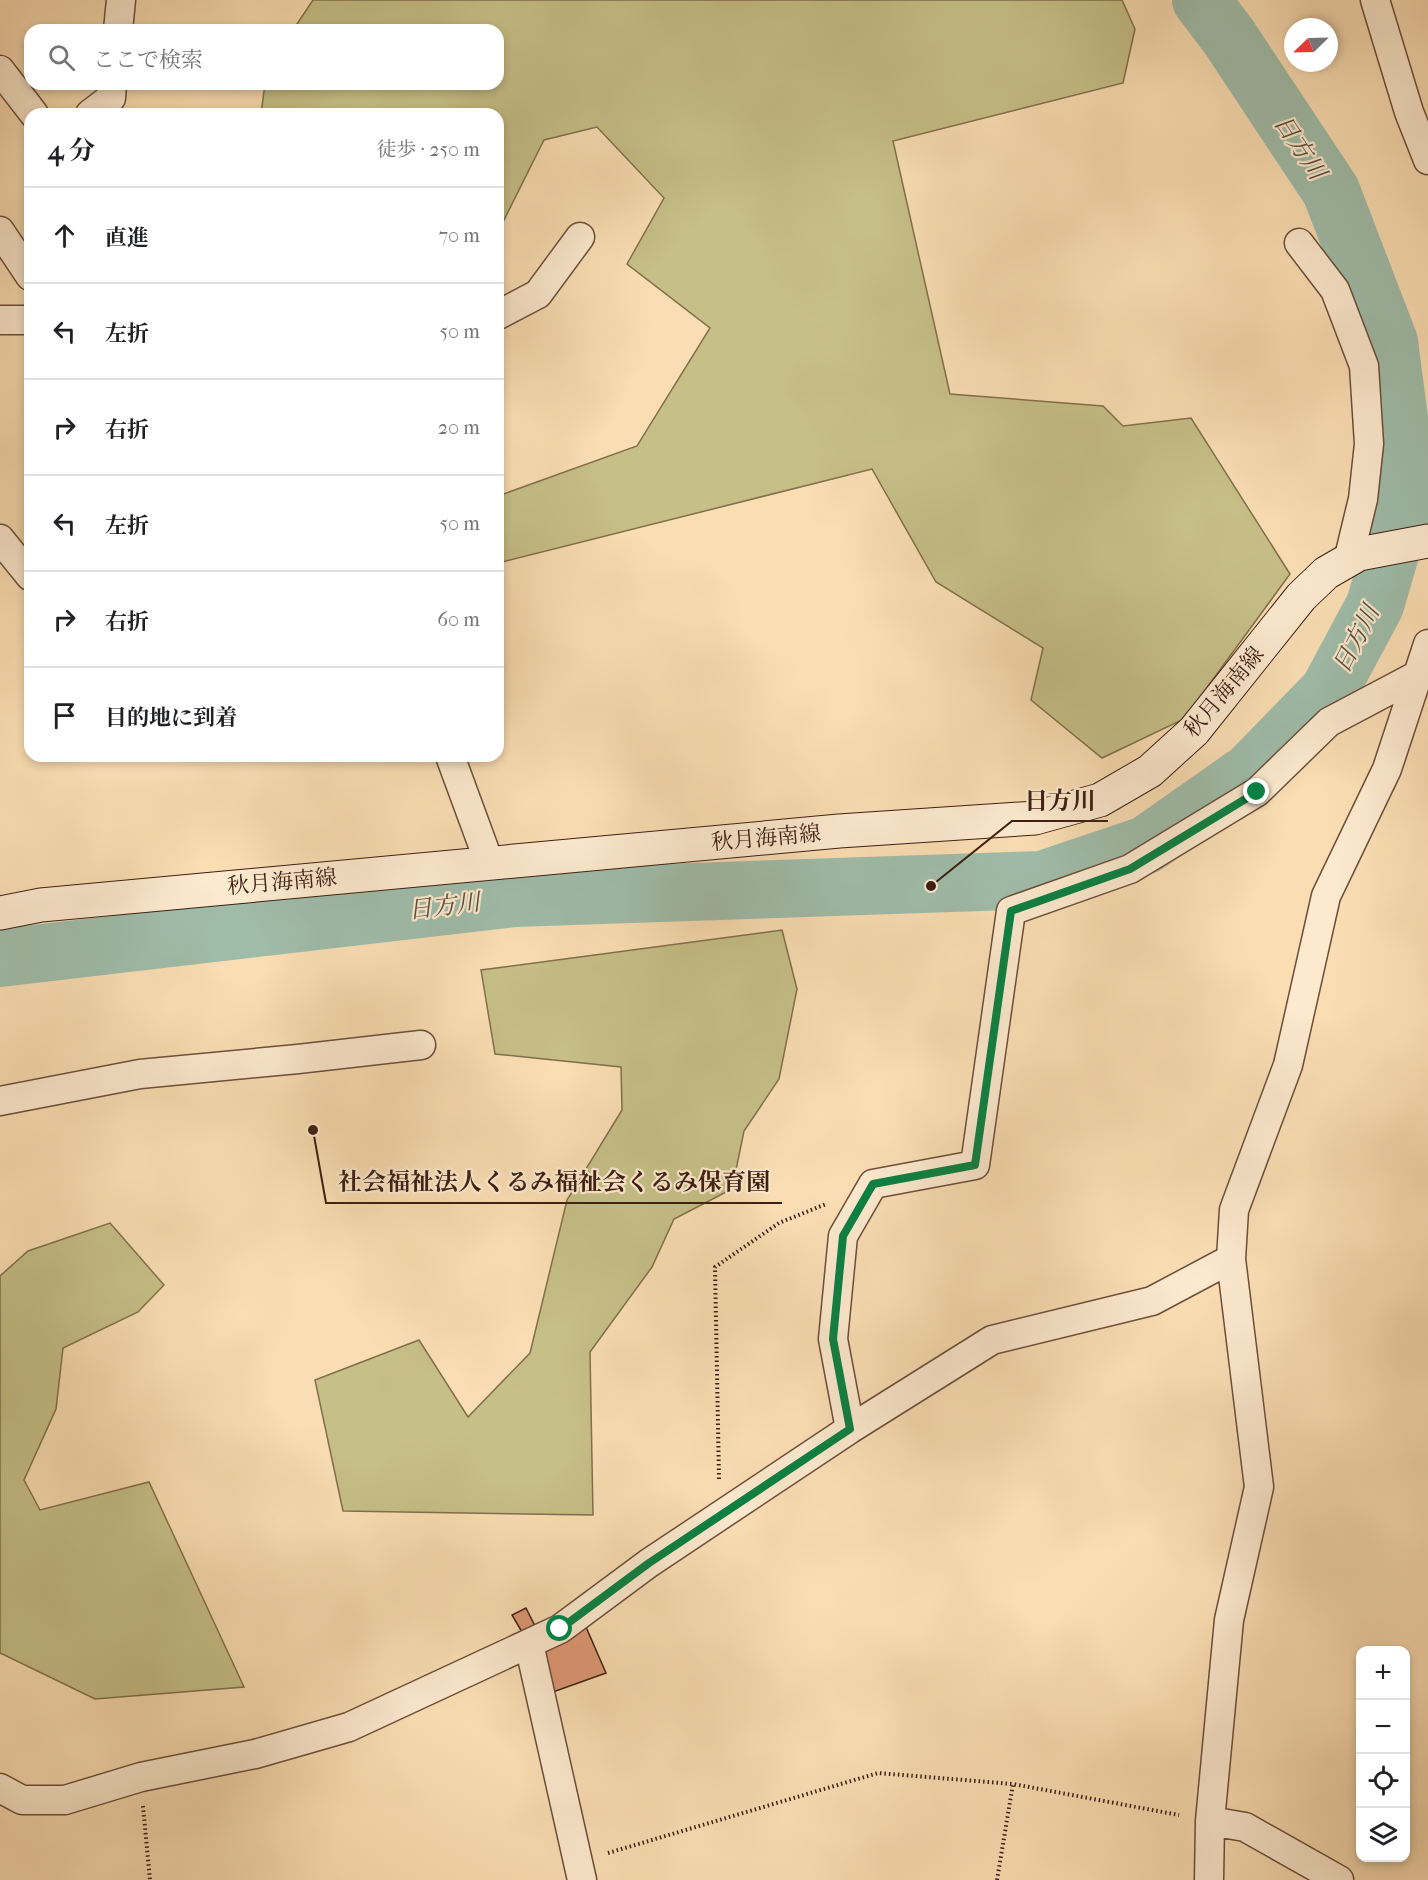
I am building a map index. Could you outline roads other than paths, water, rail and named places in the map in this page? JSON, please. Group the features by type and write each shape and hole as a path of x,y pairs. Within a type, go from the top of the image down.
{"main road":[{"name":"秋月海南線","path":"0,913 41,905 489,862 839,831 1035,818 1100,800 1150,771 1194,731 1301,597 1326,573 1354,556 1420,542"}],"street":[{"path":"119,24 121,0"},
{"path":"1375,0 1409,112 1428,160"},
{"path":"0,70 29,108"},
{"path":"98,108 111,98 112,90"},
{"path":"0,231 24,267"},
{"path":"504,312 538,294 580,237"},
{"path":"1299,243 1335,290 1364,366 1369,444 1354,556"},
{"path":"0,320 24,320"},
{"path":"0,539 24,569"},
{"path":"1209,1880 1210,1821 1229,1620 1259,1486 1231,1259 1234,1210 1288,1065 1326,896 1388,770 1428,644"},
{"path":"850,1429 833,1339 843,1236 873,1184 975,1165 1011,911 1130,869 1257,792 1329,722 1416,676"},
{"path":"452,762 489,862"},
{"path":"0,1101 140,1074 421,1045"},
{"path":"0,1788 22,1800 65,1800 141,1777 255,1754 349,1727 560,1629 649,1563 850,1429 992,1340 1152,1301 1231,1259"},
{"path":"529,1644 580,1871"},
{"path":"1210,1821 1245,1827 1339,1880"}],"waterway":[{"name":"日方川","path":"0,958 515,898 1042,880 1146,845 1250,772 1329,691 1375,605 1404,506 1401,434 1389,342 1331,191 1229,37 1201,0"}],"place":[{"name":"日方川","path":"931,886"},
{"name":"社会福祉法人くるみ福祉会くるみ保育園","path":"313,1130"}]}
